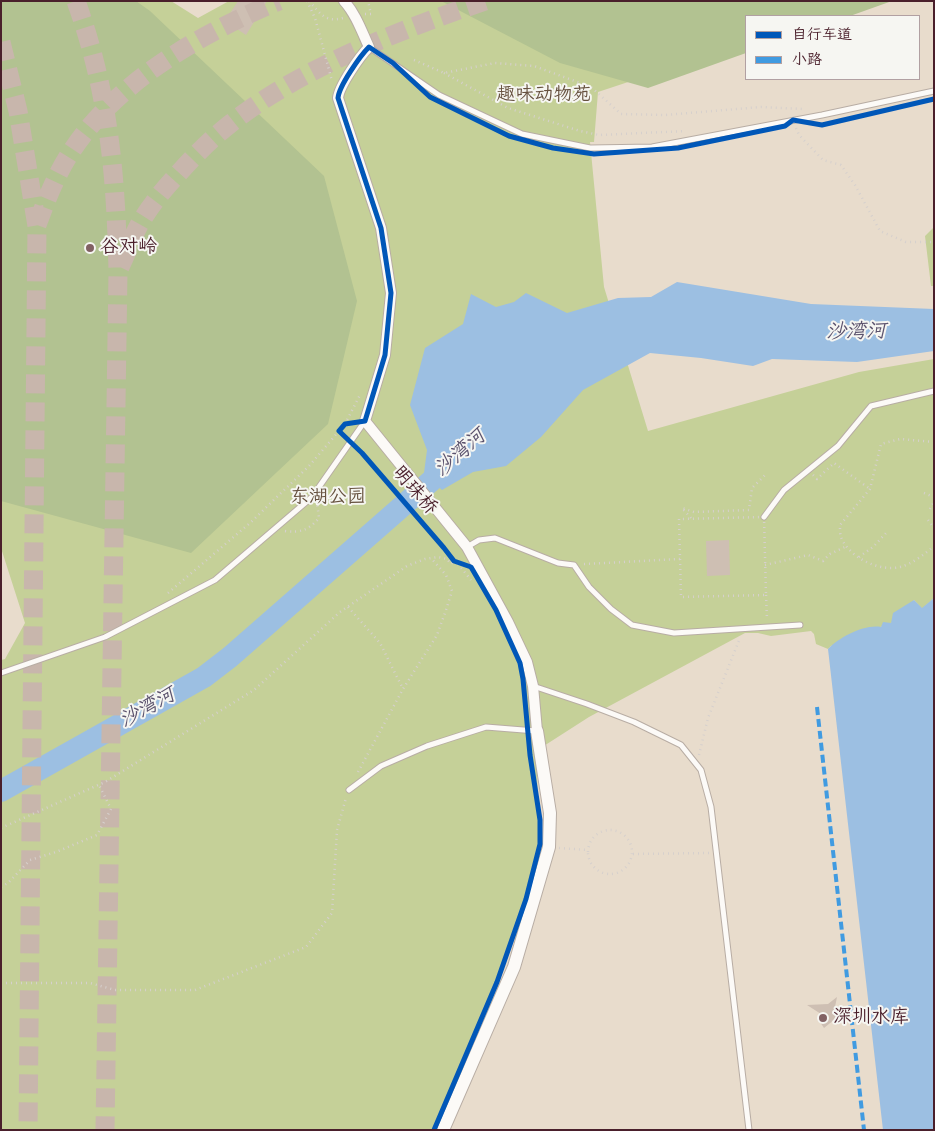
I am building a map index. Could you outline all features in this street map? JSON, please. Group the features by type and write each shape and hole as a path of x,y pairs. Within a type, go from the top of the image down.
{"street":[{"path":"344,1 353,14 369,47 362,54 341,86 338,98 381,228 392,293 385,355 365,421"},
{"name":"明珠桥","path":"365,421 466,548 508,622 527,662 533,686 537,731"},
{"path":"443,1130 514,967 549,847 550,813 537,731"}],"lane":[{"path":"369,47 438,95 522,134 590,148 652,147 822,115 934,91"},
{"path":"764,517 784,490 838,446 871,406 934,391"},
{"path":"1,673 105,637 215,580 314,495 365,421"},
{"path":"466,548 479,540 494,538 558,562 574,565 589,587 611,609 632,625 674,633 800,625"},
{"path":"533,686 634,722 681,745 701,770 711,807 749,1130"},
{"path":"349,790 381,766 428,746 486,727 537,731"}],"path":[{"path":"308,1 330,20 353,14 371,14 368,1"},
{"path":"308,1 315,18 332,81 332,88"},
{"path":"414,60 444,74 495,63 534,66 591,87 621,114 665,116 762,107 809,109"},
{"path":"164,597 250,522 309,466 345,424 363,389"},
{"path":"345,424 365,421"},
{"path":"339,431 351,442"},
{"path":"934,442 900,439 881,444 870,489 840,525 841,537 862,561 886,569 902,567 927,553 934,546"},
{"path":"817,479 834,463 870,489"},
{"path":"749,517 752,488 765,475"},
{"path":"924,493 934,497"},
{"path":"274,529 302,532 312,527 319,518 314,495"},
{"path":"930,509 934,502"},
{"path":"691,518 682,508 694,512 749,510"},
{"path":"766,595 681,597 679,518 764,517 767,627"},
{"path":"928,520 934,528"},
{"path":"859,558 888,531"},
{"path":"765,565 808,555 823,561 830,554 847,546"},
{"path":"449,554 458,564 466,565"},
{"path":"1,828 99,785 254,690 348,607 407,566 438,557 447,559 451,564 454,561"},
{"path":"1,982 90,983 115,990 195,990 306,947 332,913 337,830 349,790 403,689 437,635 452,591 446,575 431,558"},
{"path":"574,565 680,559"},
{"path":"348,607 380,643 403,689"},
{"path":"697,765 708,718 743,629"},
{"path":"1,887 30,860 56,852 97,835 111,809 99,785"},
{"path":"613,830 624,834 628,838 633,854 627,867 622,872 608,875 601,873 591,864 588,850 589,844 596,834 613,830"},
{"path":"549,847 588,850"},
{"path":"633,854 716,854"}],"green space":[{"name":"东湖公园","path":"1,1 171,1 198,18 229,1 871,1 745,15 745,43 598,92 594,142 590,142 604,287 648,431 859,372 934,359 934,598 922,609 914,600 891,623 831,646 828,649 816,644 814,634 811,631 771,636 745,633 589,717 536,751 540,844 536,867 500,977 432,1130 1,1130 1,660 5,659 25,623 1,548"},
{"path":"1,1 136,1 150,11 324,176 357,301 328,424 191,553 1,501"},
{"path":"441,1 892,1 853,15 745,15 745,53 648,88 560,63"},
{"path":"934,227 934,286 931,286 925,236"}],"water":[{"path":"677,282 811,304 934,309 934,351 857,362 772,359 753,366 650,353 583,390 541,437 506,466 473,472 442,490 424,473 427,450 410,405 425,348 463,324 471,294 496,307 514,302 526,293 567,313 618,298 651,297"},
{"name":"深圳水库","path":"934,598 934,1130 883,1130 828,649 839,640 860,629 881,627 883,622 891,623 893,613 914,600 922,608"}],"building":[{"path":"238,1 267,1 246,35 225,21"},
{"path":"729,540 730,575 707,576 706,541"},
{"path":"837,997 835,1007 840,1015 824,1028 818,1019 821,1014 807,1005 828,1004"}],"waterway":[{"name":"沙湾河","path":"1,791 204,677 230,657 455,460"}],"tunnel":[{"path":"76,1 96,69 109,135 113,168 118,272 105,1130"},
{"path":"37,225 47,198 64,163 88,128 111,104 135,82 190,45 249,14 279,1"},
{"path":"120,267 139,225 162,192 190,161 230,124 287,85 352,52 485,1"},
{"path":"1,42 18,111 37,226 28,1130"}],"marked path":[{"path":"817,707 864,1130"}],"cycle path":[{"path":"434,1130 497,982 526,899 540,844 540,820 530,755 520,663 496,610 471,567 454,561 362,453 339,431 345,424 365,421 385,355 391,293 381,228 338,98 342,86 369,47 393,63 430,97 509,136 553,148 594,154 678,148 785,126 793,120 822,125 934,99"}],"place":[{"name":"谷对岭","path":"90,248"},
{"name":"深圳水库","path":"823,1018"}],"park label":[{"name":"趣味动物苑","path":"544,96"}]}
